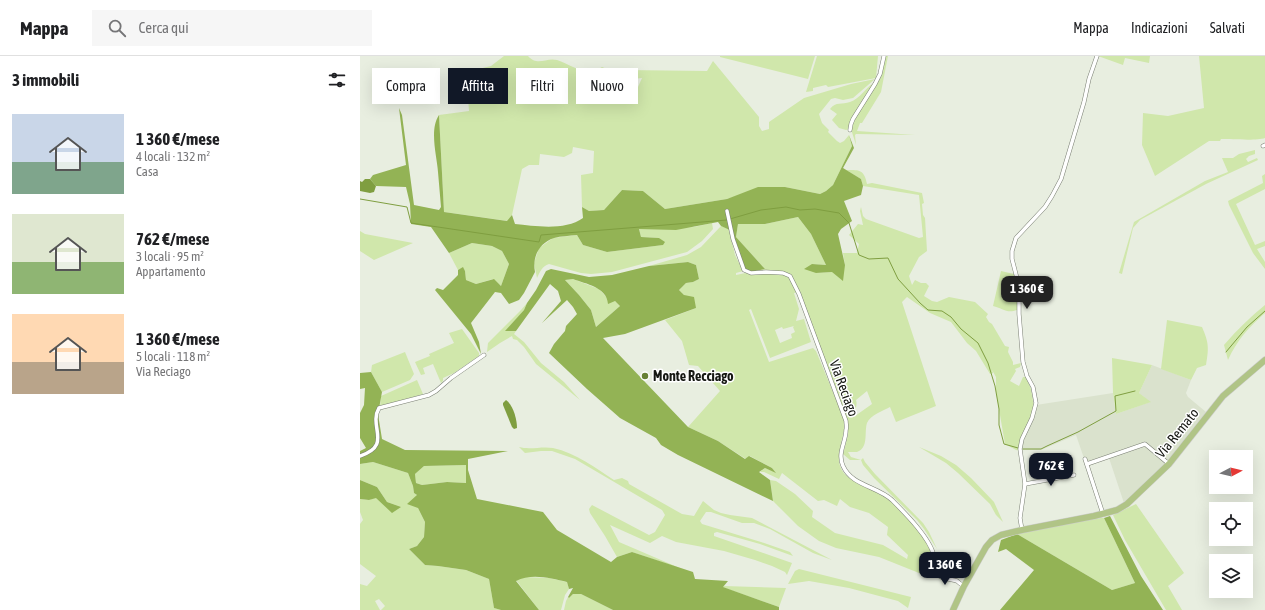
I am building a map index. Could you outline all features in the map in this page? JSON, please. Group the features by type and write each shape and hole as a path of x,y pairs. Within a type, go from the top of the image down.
{"main road":[{"name":"Via Remato","path":"953,610 964,586 986,547 992,540 1001,535 1022,530 1103,514 1117,510 1128,504 1169,464 1216,405 1265,360"}],"street":[{"path":"850,130 853,119 880,74 884,56"},
{"path":"1022,530 1020,518 1025,484 1020,449 1036,403 1033,387 1027,376 1023,362 1018,282 1012,259 1012,252 1016,238 1045,206 1061,179 1084,102 1089,79 1097,56"},
{"name":"Via Reciago","path":"727,211 739,260 744,270 750,273 783,273 790,276 799,294 846,421 846,431 842,446 842,465 853,480 873,488 890,499 913,522 935,556 935,568 937,574 941,577 956,581 964,586"},
{"path":"360,456 370,453 376,446 378,438 377,412 379,408 429,395 484,355"},
{"path":"1087,464 1145,444 1169,464"},
{"path":"1085,459 1103,514"},
{"path":"1025,484 1074,475"}],"shaded area":[{"path":"504,56 528,56 535,61 553,59 576,68 576,104 638,104 638,87 642,78 638,78 638,70 707,71 713,61 759,117 759,126 762,131 769,129 769,122 804,98 851,84 875,79 853,98 843,100 835,98 831,99 819,114 822,123 829,130 828,132 837,141 840,143 844,141 849,135 852,146 833,185 820,194 785,187 727,199 665,209 643,191 622,190 604,210 589,211 582,207 581,175 593,173 594,151 573,147 572,153 564,157 540,154 539,165 529,165 522,169 512,215 508,221 444,212 439,115 469,111 468,104 508,104 508,68 483,68 491,66"},
{"path":"720,56 815,56 808,79"},
{"path":"817,56 878,56 876,78 828,87 826,85 813,88 813,91 806,92"},
{"path":"885,56 888,56 881,92 862,123 860,123 857,131 915,135 856,134 856,145 851,129 852,123 877,84"},
{"path":"1098,56 1150,56 1149,63 1125,58 1123,65"},
{"path":"1199,56 1265,56 1265,138 1250,140 1221,139 1220,141 1209,141 1155,176 1142,145 1143,113 1168,116 1204,108"},
{"path":"875,82 849,129 846,130 839,128 832,120 837,114 830,109 837,104 847,103 854,100"},
{"path":"399,108 402,115 414,205 439,210 441,207 434,143 434,128 439,115 444,212 507,221 512,215 515,224 550,227 568,225 583,218 582,207 589,211 604,210 622,190 643,191 665,209 727,199 758,187 785,187 820,194 833,185 852,146 849,135 854,148 843,168 861,179 863,186 861,195 844,201 852,221 841,229 838,234 845,265 843,281 832,272 816,273 804,269 812,264 826,265 811,234 798,217 765,224 738,224 736,237 765,269 750,272 745,268 732,231 721,226 718,222 676,230 639,229 641,237 659,238 665,242 663,245 607,252 583,245 577,235 557,237 544,243 538,251 534,266 535,272 519,300 509,304 501,293 495,292 471,323 479,342 481,354 471,334 435,290 437,288 443,290 458,275 458,270 463,267 466,280 476,284 494,279 501,286 509,264 502,251 492,246 472,243 449,253 431,227 411,224 410,204 406,187 376,186 370,179 373,175 406,165"},
{"path":"1255,150 1255,154 1246,159 1248,162 1257,158 1258,160 1206,184 1140,220 1133,228 1122,274 1119,273 1134,222 1205,181 1228,172 1222,158 1233,158 1239,154"},
{"path":"846,170 860,171 864,175 867,184 872,183 922,193 927,251 919,257 909,276 912,285 915,280 921,283 926,283 929,286 924,296 932,301 937,302 949,297 975,302 988,314 986,317 989,322 992,324 1005,346 1009,347 1008,352 1013,365 1021,363 1020,367 1015,369 1016,371 1010,381 1019,386 1023,377 1026,377 1031,389 1034,407 1025,431 1020,451 1005,444 996,392 996,377 992,370 993,373 990,374 976,351 967,343 951,322 930,313 907,297 902,302 936,406 896,422 890,407 874,415 867,423 865,443 861,450 857,452 848,452 851,457 861,460 850,460 843,454 848,435 848,428 843,408 799,292 794,293 799,309 796,321 804,319 811,342 770,358 751,309 749,310 769,362 813,348 816,351 845,421 839,455 842,471 849,478 876,491 890,500 920,533 924,538 934,560 936,576 929,577 879,557 836,548 819,541 798,526 773,501 770,480 776,481 795,494 813,511 812,517 835,533 883,545 907,559 908,555 887,535 888,527 869,513 850,507 840,499 837,506 824,500 818,501 782,473 779,479 764,472 760,472 765,468 775,472 772,468 750,456 746,459 718,441 688,427 720,391 698,366 689,365 682,341 665,320 696,308 679,290 686,283 699,279 696,265 688,262 649,266 687,255 701,247 721,226 729,229 735,255 743,271 736,273 736,275 765,269 736,237 738,224 765,224 798,217 811,234 826,265 812,264 816,273 832,272 845,265 843,253 857,253 859,244 849,235 858,224 863,225 860,211 861,207 863,216 866,219 919,238 923,237 919,195 863,186 861,179","holes":["794,326 795,332 791,334 792,338 780,343 775,330 782,327 783,329","867,391 872,404 855,416 857,404 856,400"]},
{"path":"1265,174 1265,189 1236,204 1255,245 1265,241 1265,246 1257,249 1265,262 1265,269 1253,253 1228,201 1263,183 1262,176"},
{"path":"365,179 370,179 376,186 374,192 370,193 360,191 360,181 362,182"},
{"path":"712,223 713,229 702,241 687,252 612,272 591,274 581,273 549,264 540,271 537,278 534,263 539,248 553,238 577,235 583,245 607,252 663,245 659,238 641,237 639,229 694,227"},
{"path":"360,231 365,234 413,243 374,260 360,251"},
{"path":"472,243 492,246 502,251 509,264 501,286 493,279 476,284 466,280 465,271 463,268 458,270 449,253"},
{"path":"688,262 696,265 699,279 686,283 679,290 684,295 694,297 696,308 625,334 603,338 688,427 718,441 745,459 749,456 772,468 776,473 765,468 759,472 770,480 773,501 678,455 661,445 656,438 620,418 549,353 554,344 565,331 566,326 577,314 567,300 542,323 561,301 558,291 550,284 516,331 505,331 524,310 546,271 551,269 589,277 612,275 649,266","holes":["573,279 600,290 607,298 608,304 615,301 620,306 596,327 591,310 565,280"]},
{"path":"1001,271 1014,274 1017,292 1017,310 1007,311 993,306"},
{"path":"573,279 599,289 608,299 615,301 620,306 596,327 591,310 565,280"},
{"path":"527,303 524,310 506,331 516,331 514,334 524,342 541,363 564,382 580,400 536,364 524,347 517,340 513,339 512,336 487,352 488,343"},
{"path":"1265,305 1265,313 1244,334 1235,346 1228,360 1224,345 1254,314"},
{"path":"1167,320 1202,327 1208,346 1206,365 1197,368 1191,380 1161,369"},
{"path":"462,329 479,353 479,356 454,373 443,378 441,383 433,364 423,368 425,374 421,375 415,362 454,343 449,333"},
{"path":"405,352 414,374 410,380 382,392 371,372 372,365"},
{"path":"1112,358 1152,365 1139,393 1151,402 1116,414 1113,393"},
{"path":"1152,365 1191,380 1186,393 1188,397 1206,412 1165,464 1124,503 1109,458 1087,467 1076,435 1041,450 1022,450 1036,405 1113,393 1116,414 1150,402 1139,393"},
{"path":"371,372 382,392 378,414 382,439 405,450 508,451 468,459 468,470 477,499 543,512 557,530 611,562 617,557 632,552 693,572 695,579 728,581 723,587 779,607 779,610 613,610 581,594 573,594 569,598 568,597 573,588 569,589 567,582 535,577 528,577 516,581 539,610 501,610 494,608 489,579 466,570 425,565 409,549 417,546 424,537 425,522 418,508 407,504 417,495 414,493 408,473 373,462 360,464 360,451 366,448 360,438 360,413 364,405 365,388 360,389 360,373","holes":["466,465 466,483 447,482 422,485 416,483 415,474 424,466"]},
{"path":"417,380 423,394 380,407 381,396"},
{"path":"506,400 513,409 517,428 514,429 503,405"},
{"path":"519,447 545,447 570,453 614,480 622,478 628,481 629,484 682,514 694,516 703,501 714,510 721,513 752,518 832,560 813,553 770,529 754,523 742,523 711,512 706,512 700,521 702,524 790,552 793,556 760,544 717,532 714,533 714,536 792,563 787,575 785,572 755,560 724,551 676,542 662,536 650,543 610,525 619,542 682,569 632,552 617,557 590,513 589,509 592,505 649,535 655,532 665,515 662,510 575,459 552,451 525,453"},
{"path":"919,447 941,456 956,465 971,478 994,502 1003,522 996,515 990,504 958,473 946,463"},
{"path":"863,458 875,474 923,523 937,549 917,520 874,478 863,465 861,460"},
{"path":"373,462 408,473 414,493 417,495 418,508 425,522 424,537 417,546 409,549 425,565 466,570 489,579 494,608 501,610 381,610 385,606 379,599 375,601 380,610 360,610 360,584 367,586 376,576 360,564 360,524 363,520 360,512 360,499 369,500 376,497 379,500 401,507 387,502 377,487 360,480 360,464"},
{"path":"467,465 466,483 447,482 422,485 416,483 415,474 424,466"},
{"path":"360,480 377,487 387,502 401,507 392,513 376,498 369,500 360,499"},
{"path":"1136,504 1184,573 1168,586 1182,610 1166,610 1125,540 1113,515"},
{"path":"1110,516 1141,576 1163,610 1000,610 1034,570 1006,549 998,552 1001,540 1017,534 1112,590 1135,583 1104,518"},
{"path":"1104,518 1135,583 1112,590 1017,534 1021,531"},
{"path":"799,569 911,597 908,608 898,601 849,588 809,581 788,584 795,571"},
{"path":"524,577 549,578 567,582 569,589 565,595 561,610 539,610 516,580"},
{"path":"722,587 786,588 779,607"},
{"path":"573,594 581,594 613,610 564,610 568,597 569,598"}],"waterway":[{"path":"360,199 407,207 411,223 539,242 541,235 727,220"},
{"path":"730,219 761,210 786,207 800,210 815,209 839,213 849,223 859,255 869,259 888,258 898,279 920,303 928,310 942,311 951,317 961,329 978,343 988,363 995,386 999,409 999,425 1004,444 1018,448"},
{"path":"1226,352 1247,327 1265,311"},
{"path":"1023,449 1041,449 1078,432 1116,411 1115,396 1135,391"}],"place":[{"name":"Monte Recciago","path":"645,376"}]}
